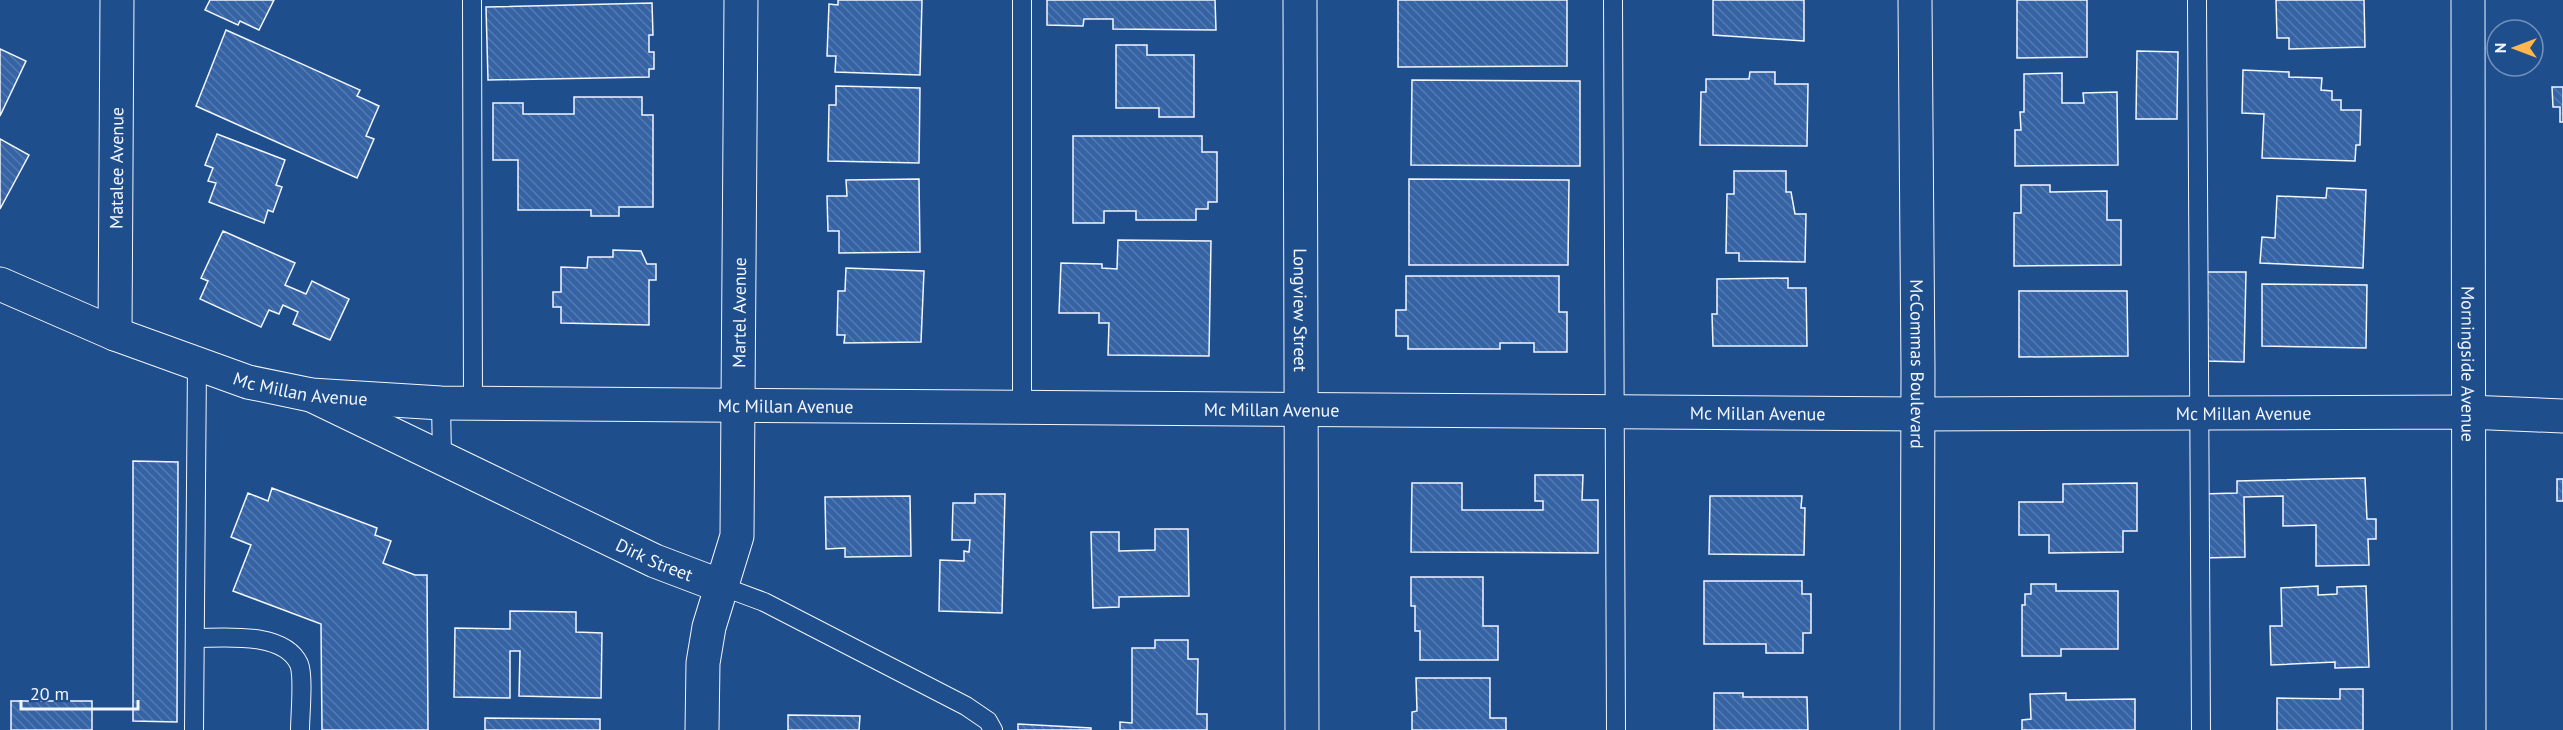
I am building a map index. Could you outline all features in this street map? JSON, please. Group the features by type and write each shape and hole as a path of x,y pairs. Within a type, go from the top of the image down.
{"street":[{"name":"Matalee Avenue","path":"115,334 117,0"},
{"name":"Martel Avenue","path":"702,730 703,663 709,627 737,536 741,0"},
{"name":"Longview Street","path":"1300,0 1302,730"},
{"name":"McCommas Boulevard","path":"1915,0 1918,414 1917,730"},
{"name":"Morningside Avenue","path":"2468,0 2469,730"},
{"name":"Mc Millan Avenue","path":"0,284 115,334 248,382 312,395 457,403 1918,414 2468,412 2563,416"},
{"name":"Dirk Street","path":"312,395 655,561 721,586"}],"lane":[{"path":"442,457 457,403 472,0"},
{"path":"1022,0 1022,408"},
{"path":"1613,0 1616,730"},
{"path":"2198,0 2201,730"},
{"path":"194,730 197,363"},
{"name":"Dirk Street","path":"721,586 764,602 966,706 988,721 993,730"},
{"path":"195,638 261,639 287,649 299,665 300,730"}],"building":[{"path":"210,0 274,0 259,30 240,21 238,25 205,10"},
{"path":"838,0 922,0 920,75 835,72 836,56 827,56 829,4 838,5"},
{"path":"1047,0 1215,0 1216,30 1113,29 1113,19 1084,19 1083,26 1047,25"},
{"path":"1398,0 1567,0 1567,66 1398,67"},
{"path":"1713,0 1804,0 1804,41 1713,35"},
{"path":"2017,0 2087,0 2087,57 2017,58"},
{"path":"2276,0 2364,0 2365,47 2289,49 2289,38 2277,38"},
{"path":"652,3 653,35 649,35 649,52 654,52 654,69 649,69 649,77 488,80 486,7"},
{"path":"226,30 360,90 357,96 379,106 366,136 374,139 357,178 196,106"},
{"path":"1116,45 1147,45 1147,55 1194,55 1194,117 1159,117 1159,108 1116,108"},
{"path":"0,49 26,61 0,116"},
{"path":"2137,51 2178,52 2177,119 2136,119"},
{"path":"2243,70 2289,72 2289,77 2322,78 2321,90 2332,91 2332,100 2341,100 2341,110 2361,110 2360,145 2356,145 2355,161 2262,158 2264,114 2242,113"},
{"path":"1750,72 1775,72 1775,84 1808,84 1807,146 1700,145 1701,92 1706,92 1706,79 1749,79"},
{"path":"2062,73 2062,103 2084,103 2083,93 2117,92 2118,165 2015,166 2015,130 2021,130 2020,112 2024,112 2024,74"},
{"path":"1412,80 1580,81 1580,166 1411,165"},
{"path":"836,86 920,88 919,163 828,161 829,105 836,105"},
{"path":"2552,87 2563,87 2563,122 2560,122 2560,107 2553,107"},
{"path":"574,97 642,97 642,115 653,115 653,207 619,207 619,216 591,216 591,210 518,210 518,160 493,160 493,103 523,103 523,114 574,114"},
{"path":"217,134 285,160 276,185 282,187 273,212 268,210 264,223 209,202 216,183 208,181 213,168 205,165"},
{"path":"1073,136 1202,136 1202,152 1217,152 1217,202 1208,202 1208,209 1196,209 1196,220 1136,220 1136,211 1104,211 1104,223 1073,223"},
{"path":"0,139 29,155 0,209"},
{"path":"1734,171 1786,171 1786,192 1791,192 1795,214 1806,214 1805,262 1739,261 1739,253 1726,253 1727,194 1734,194"},
{"path":"919,179 920,252 839,253 839,231 828,231 827,196 847,196 846,180"},
{"path":"1409,179 1569,180 1568,265 1409,265"},
{"path":"2021,185 2050,185 2050,192 2107,191 2107,220 2121,220 2121,265 2014,266 2014,213 2021,213"},
{"path":"2327,188 2366,190 2363,268 2260,263 2262,237 2275,238 2277,196 2326,198"},
{"path":"223,231 295,263 285,285 306,294 312,281 349,299 330,340 293,324 298,312 283,305 279,314 269,310 261,327 200,299 208,281 201,278"},
{"path":"1118,240 1211,241 1209,356 1108,355 1109,323 1099,323 1099,313 1059,313 1061,263 1102,264 1102,268 1117,269"},
{"path":"613,250 641,251 647,264 656,264 656,280 649,280 649,325 561,323 561,307 553,307 553,292 561,292 561,267 587,268 588,257 613,257"},
{"path":"846,268 924,271 921,342 844,343 845,335 837,335 838,291 845,291"},
{"path":"2202,272 2246,272 2244,362 2206,361"},
{"path":"1406,276 1559,276 1559,312 1567,312 1567,352 1534,352 1534,343 1500,343 1500,349 1408,349 1408,336 1396,336 1396,310 1406,310"},
{"path":"1788,278 1788,288 1806,288 1807,346 1713,346 1712,314 1717,314 1717,279"},
{"path":"2262,284 2367,285 2366,348 2262,346"},
{"path":"2019,291 2127,291 2128,356 2019,357"},
{"path":"133,461 178,462 177,722 133,721"},
{"path":"1535,475 1583,475 1582,500 1598,500 1598,553 1411,552 1412,483 1462,483 1462,510 1543,510 1543,501 1535,501"},
{"path":"2365,478 2367,519 2376,519 2376,539 2368,539 2369,565 2316,566 2316,525 2283,526 2283,496 2244,497 2245,557 2202,558 2201,494 2237,493 2237,481"},
{"path":"2557,479 2563,479 2563,501 2557,501"},
{"path":"2137,483 2137,531 2123,531 2123,552 2049,553 2049,535 2019,535 2019,502 2063,502 2063,484"},
{"path":"272,488 377,528 375,535 391,541 383,563 415,575 427,575 428,730 322,730 321,624 233,591 251,545 231,537 248,493 268,501"},
{"path":"975,494 1005,494 1002,613 939,611 940,560 964,561 964,551 969,552 970,540 952,540 953,503 975,503"},
{"path":"910,496 911,556 845,557 845,548 826,549 825,497"},
{"path":"1710,496 1802,496 1801,508 1805,508 1804,555 1709,554"},
{"path":"1155,529 1188,529 1189,596 1119,597 1119,607 1093,608 1091,532 1119,532 1119,551 1155,550"},
{"path":"1411,577 1483,577 1483,626 1498,626 1498,660 1420,660 1420,631 1415,631 1415,606 1411,606"},
{"path":"1704,581 1802,581 1802,594 1811,594 1811,633 1803,633 1803,653 1766,653 1766,644 1704,644"},
{"path":"2031,584 2056,584 2056,591 2118,591 2118,649 2061,649 2061,656 2022,656 2022,605 2025,605 2025,594 2031,594"},
{"path":"2318,586 2318,595 2337,594 2337,587 2366,586 2369,667 2335,668 2335,662 2271,665 2270,626 2282,626 2281,588"},
{"path":"510,611 576,612 576,632 602,633 601,698 519,696 520,651 510,651 510,698 454,697 455,628 510,629"},
{"path":"1155,640 1188,640 1188,659 1198,659 1197,714 1207,714 1207,730 1120,730 1120,722 1132,723 1132,648 1155,648"},
{"path":"1416,678 1490,678 1490,718 1506,718 1506,730 1412,730 1412,712 1417,711"},
{"path":"2340,689 2363,689 2363,730 2277,730 2277,698 2340,699"},
{"path":"1714,693 1743,693 1743,697 1807,697 1808,730 1714,730"},
{"path":"2066,693 2066,700 2135,699 2135,730 2022,730 2022,720 2031,719 2030,694"},
{"path":"11,701 92,701 92,730 11,730"},
{"path":"788,715 860,716 859,730 788,730"},
{"path":"485,718 600,719 600,730 485,730"},
{"path":"1018,724 1091,728 1091,730 1018,730"}]}
